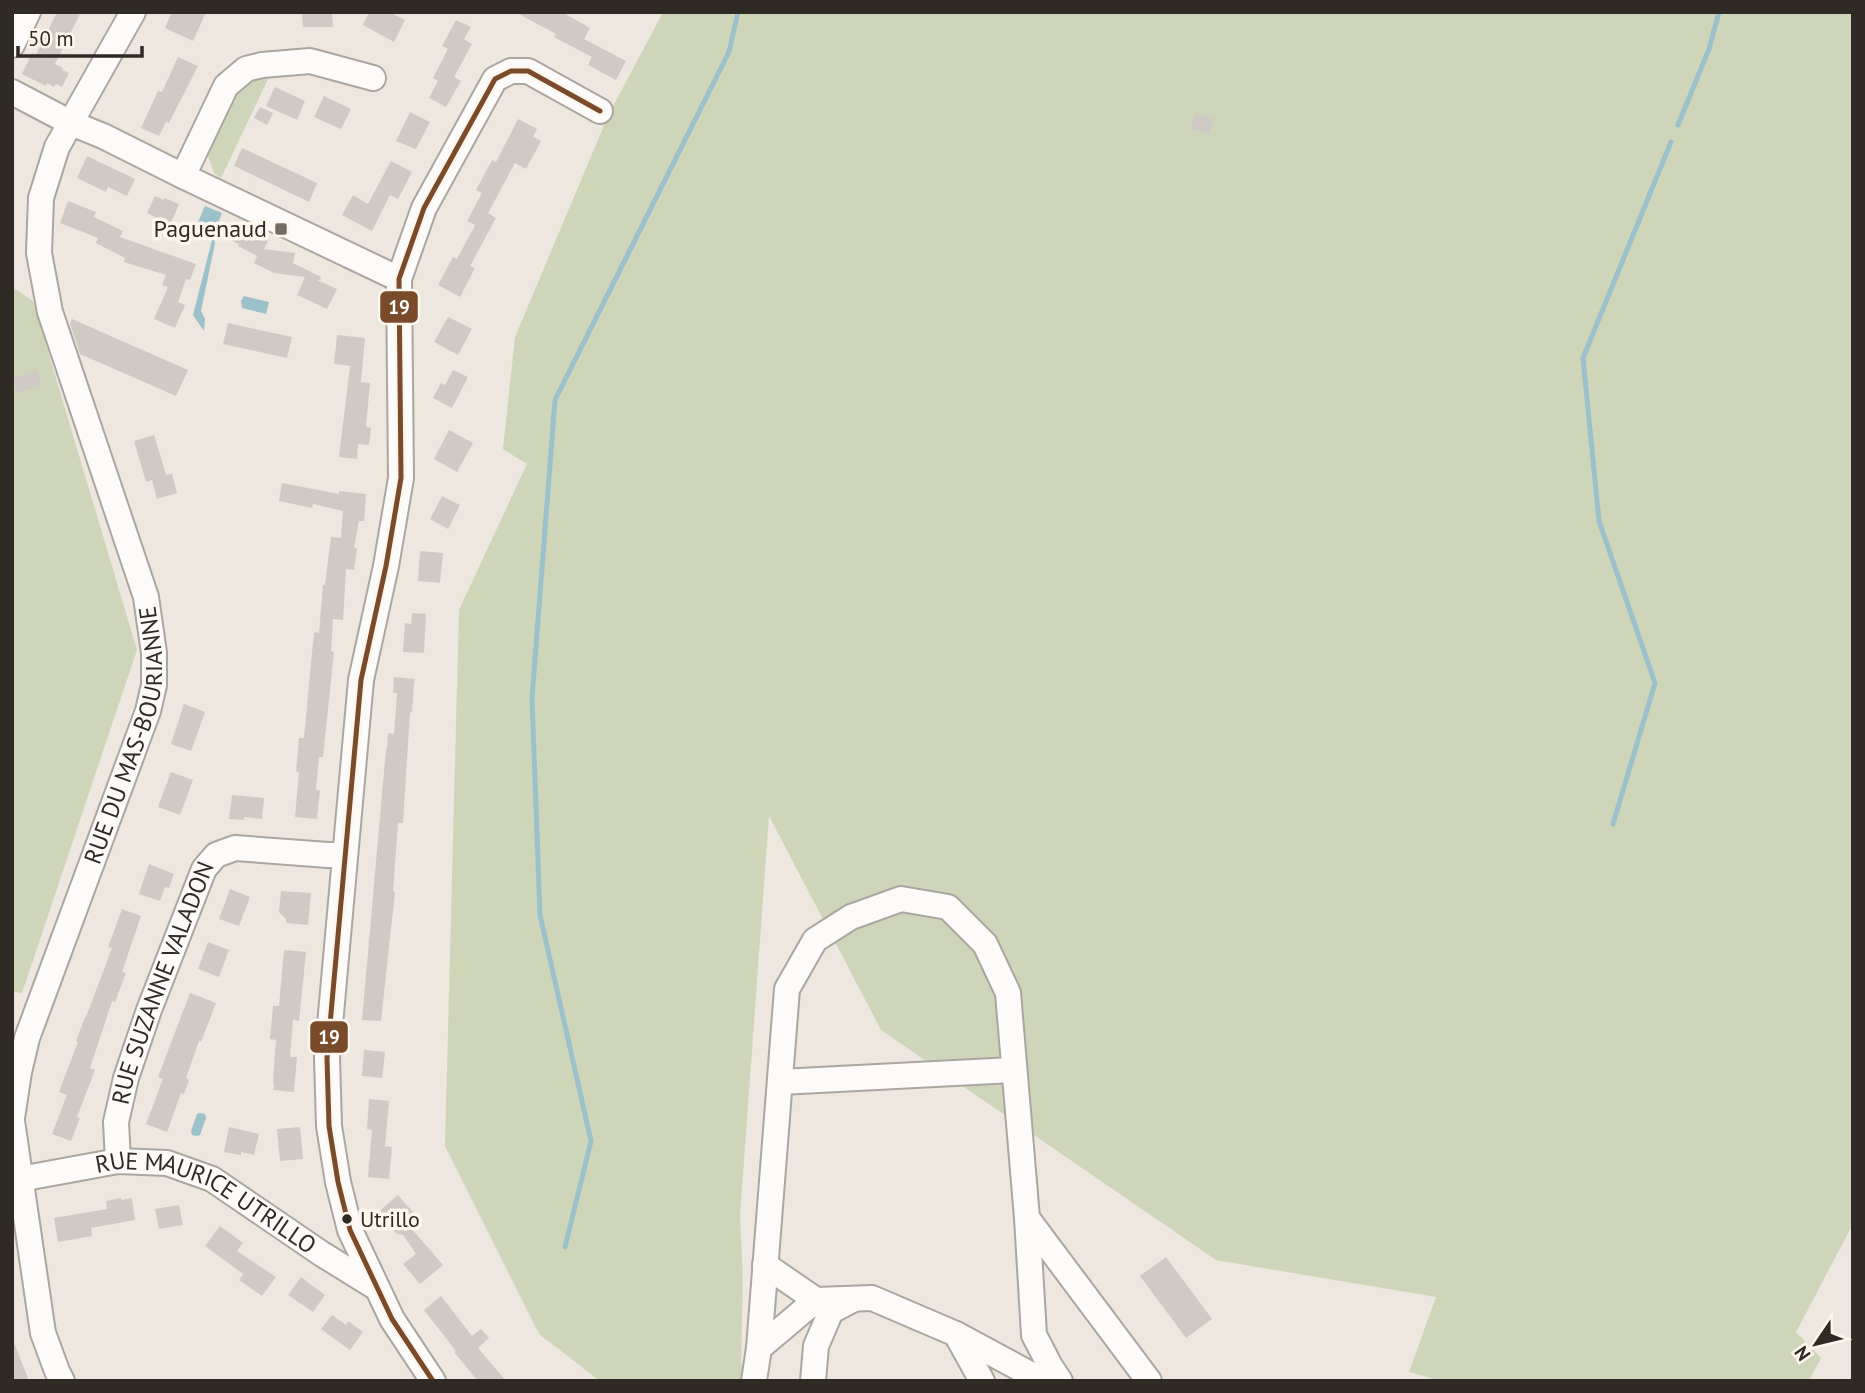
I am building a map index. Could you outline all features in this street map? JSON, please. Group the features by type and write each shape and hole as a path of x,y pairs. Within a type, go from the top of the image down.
{"street":[{"path":"12,45 28,12"},
{"name":"RUE DU MAS-BOURIANNE","path":"62,1381 43,1333 12,1120 19,1072 18,1049 148,711 154,685 154,653 146,597 50,312 39,253 40,198 57,147 133,12"},
{"path":"183,176 226,86 246,69 310,61 373,78"},
{"path":"433,1381 392,1319 350,1230 338,1182 329,1126 327,1058 361,680 386,566 401,478 399,279 424,208 495,79 511,71 528,71 600,111"},
{"path":"12,92 71,123 399,279"},
{"name":"RUE SUZANNE VALADON","path":"118,1161 116,1122 126,1078 149,1010 204,869 216,855 235,848 345,855"},
{"path":"754,1381 759,1348 787,989 815,940 851,917 901,899 948,907 985,944 1008,993 1034,1335 1060,1381"},
{"path":"780,1082 1013,1070"},
{"name":"RUE MAURICE UTRILLO","path":"20,1179 118,1161 167,1163 212,1179 377,1288"},
{"path":"1027,1218 1149,1381"},
{"path":"765,1265 816,1300 872,1298 956,1334 1043,1381"},
{"path":"813,1381 816,1346 831,1311 853,1299"},
{"path":"759,1348 816,1300"},
{"path":"956,1334 982,1381"}],"green space":[{"path":"663,12 1853,12 1853,1224 1796,1332 1821,1358 1809,1381 1442,1381 1409,1372 1436,1297 1216,1260 881,1030 769,816 740,1216 743,1279 741,1365 753,1381 600,1381 539,1334 445,1146 459,610 527,464 503,449 515,337 608,116"},
{"path":"270,75 221,178 214,173 207,153 238,88 248,80"},
{"path":"12,287 33,301 137,650 22,993 12,992"}],"water":[{"path":"205,206 222,213 214,235 194,231"},
{"path":"214,239 201,311 205,319 204,331 193,315"},
{"path":"244,296 269,302 266,314 242,308 241,301"},
{"path":"197,1114 205,1114 206,1118 200,1135 192,1135"}],"building":[{"path":"57,12 81,12 55,64 69,73 62,87 47,83 46,86 22,74 32,53 36,55"},
{"path":"172,12 206,12 193,41 165,28"},
{"path":"302,12 332,12 333,27 303,27"},
{"path":"369,12 389,12 405,20 394,42 363,25"},
{"path":"515,12 562,12 590,28 584,39 626,61 616,80 588,65 592,57"},
{"path":"456,20 471,27 464,39 472,44 454,77 461,81 446,107 429,98 438,81 433,78 448,49 442,46"},
{"path":"178,57 198,66 169,123 166,122 159,136 141,128"},
{"path":"275,87 305,101 297,120 266,106"},
{"path":"324,96 351,109 341,129 314,117"},
{"path":"260,107 273,113 267,125 254,118"},
{"path":"410,112 430,122 416,149 396,141"},
{"path":"1195,114 1214,119 1209,134 1190,128"},
{"path":"518,119 537,129 533,137 541,141 526,169 515,163 488,213 496,218 470,266 475,268 460,297 438,285 453,257 457,259 475,225 467,221 482,193 476,190 492,160 496,162"},
{"path":"242,148 317,183 309,202 234,166"},
{"path":"87,156 135,179 127,196 108,187 106,192 77,178"},
{"path":"391,161 412,172 398,199 390,195 372,231 342,215 353,195 368,204"},
{"path":"155,196 179,204 168,230 153,223 155,217 147,213"},
{"path":"68,201 96,212 94,217 123,231 120,237 196,264 190,280 186,279 178,302 185,305 175,328 154,319 168,287 162,285 166,275 124,262 125,258 96,243 98,238 60,223"},
{"path":"247,227 269,238 264,249 295,253 293,263 321,277 317,280 337,289 327,309 297,295 305,277 274,273 254,263 257,256 232,241 238,229 244,233"},
{"path":"448,317 472,329 458,355 434,342"},
{"path":"72,319 188,370 176,396 80,354 70,324"},
{"path":"228,323 292,337 287,358 223,344"},
{"path":"337,335 365,338 361,382 370,383 366,427 371,428 369,445 358,444 357,459 339,457 350,366 334,364"},
{"path":"36,370 42,384 18,394 12,379"},
{"path":"453,370 468,377 452,408 433,398 441,383 445,385"},
{"path":"449,430 473,443 457,472 434,459"},
{"path":"154,435 166,475 172,474 177,493 157,499 152,480 146,482 134,441"},
{"path":"282,483 339,494 339,491 366,494 364,521 359,521 354,548 357,548 354,570 346,569 343,620 333,619 331,651 334,652 323,757 319,757 317,819 295,817 299,772 296,772 299,738 304,738 314,632 319,633 331,537 341,538 343,511 313,504 312,508 279,501"},
{"path":"442,496 460,505 448,529 430,519"},
{"path":"420,551 443,553 440,583 418,581"},
{"path":"412,613 426,614 424,653 403,652 405,623 411,624"},
{"path":"394,677 415,679 412,713 410,712 403,823 398,823 395,892 381,1021 362,1020 386,749 388,733 394,734 397,693 393,693"},
{"path":"184,704 205,712 191,751 171,744"},
{"path":"171,772 193,780 180,815 158,807"},
{"path":"232,795 264,798 262,819 229,819"},
{"path":"149,864 174,874 160,901 139,894"},
{"path":"230,889 250,897 239,926 219,919"},
{"path":"281,891 311,893 308,925 286,923 286,919 279,912"},
{"path":"122,909 141,916 122,972 126,973 115,1002 112,1001 90,1068 95,1070 71,1141 52,1134 67,1095 59,1092 112,948 108,947"},
{"path":"208,942 229,950 219,977 198,969"},
{"path":"284,950 306,952 299,1021 293,1020 290,1057 297,1057 294,1092 274,1090 276,1040 270,1039 273,1006 279,1006"},
{"path":"190,993 216,1003 201,1042 199,1041 186,1078 189,1080 184,1094 181,1093 167,1132 146,1124 163,1079 158,1077"},
{"path":"364,1050 385,1052 382,1078 362,1076"},
{"path":"369,1099 389,1101 385,1146 392,1147 389,1179 368,1177 372,1130 367,1129"},
{"path":"229,1127 259,1134 254,1155 224,1152"},
{"path":"300,1127 303,1159 280,1161 277,1129"},
{"path":"398,1195 419,1219 410,1227 443,1265 420,1284 403,1264 416,1254 403,1235 397,1234 378,1212"},
{"path":"132,1198 135,1220 91,1228 92,1236 58,1242 54,1218 107,1209 106,1201"},
{"path":"179,1205 183,1225 159,1229 155,1209"},
{"path":"220,1226 243,1243 237,1251 276,1277 262,1296 239,1280 243,1274 205,1246"},
{"path":"1166,1257 1212,1319 1186,1338 1140,1276"},
{"path":"301,1277 325,1295 313,1312 288,1295"},
{"path":"441,1296 472,1336 481,1329 489,1338 478,1348 506,1381 478,1381 454,1352 456,1351 424,1310"},
{"path":"332,1315 346,1325 348,1321 363,1332 350,1350 321,1329"},
{"path":"13,1340 29,1381 12,1381"}],"waterway":[{"path":"565,1247 591,1141 540,915 532,698 555,400 729,52 738,12"},
{"path":"1678,125 1709,49 1719,12"},
{"path":"1613,824 1655,683 1599,521 1583,358 1671,142"}],"transit line":[{"name":"19","path":"433,1381 392,1319 350,1230 338,1182 329,1126 327,1058 361,680 386,566 401,478 399,279 424,208 495,79 511,71 528,71 600,111"}],"place":[{"name":"Paguenaud","path":"281,229"},
{"name":"Utrillo","path":"347,1219"}]}
